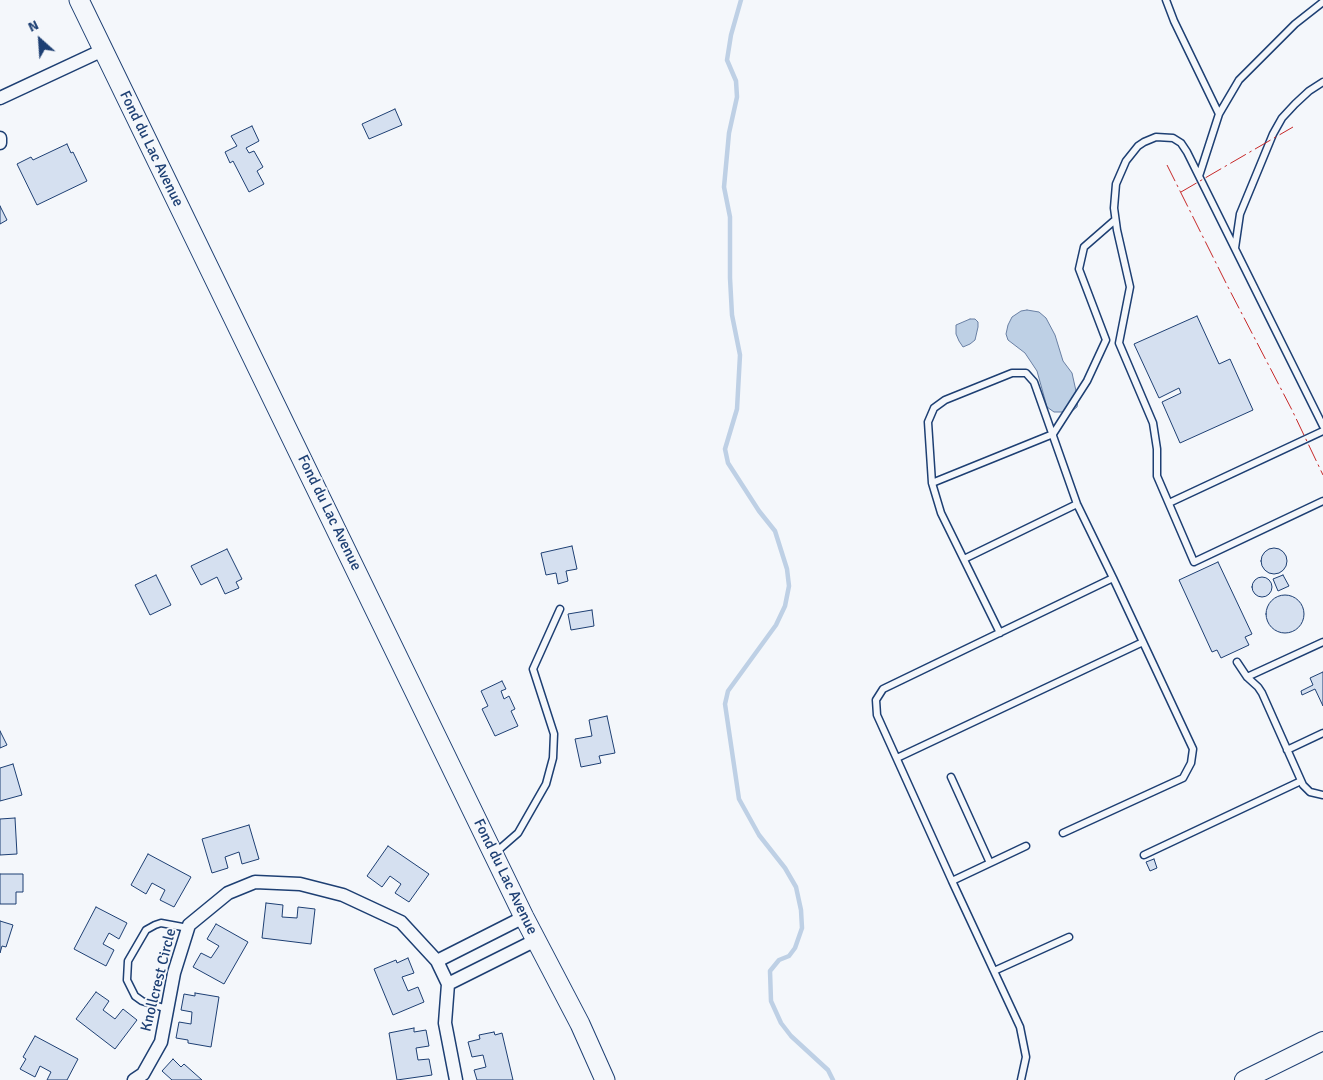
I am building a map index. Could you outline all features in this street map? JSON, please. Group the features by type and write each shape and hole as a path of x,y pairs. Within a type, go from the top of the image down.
{"main road":[{"name":"Fond du Lac Avenue","path":"79,0 524,917 580,1024 605,1080"},
{"name":"Fond du Lac Avenue","path":"580,1024 619,1080"}],"street":[{"path":"0,98 103,50"},
{"path":"0,138 0,143"},
{"name":"Knollcrest Circle","path":"134,1080 143,1074 161,1042 174,972 189,925 228,893 255,882 300,884 343,895 401,922 437,961 448,984 445,1023 456,1080"},
{"path":"437,961 524,917"},
{"path":"448,984 536,940"},
{"path":"1244,1080 1323,1041"}],"lane":[{"path":"1166,0 1174,21 1219,114"},
{"path":"1199,176 1219,114 1239,80 1295,24 1323,2"},
{"path":"1235,248 1240,214 1273,134 1282,118 1295,104 1309,91 1323,82"},
{"path":"1323,426 1188,152 1181,143 1173,138 1162,136 1149,139 1138,146 1126,161 1120,173 1115,195 1115,220 1130,287 1119,343 1153,423 1157,449 1157,476 1194,562 1323,502"},
{"path":"932,483 1052,434 1087,381 1106,340 1079,269 1084,247 1115,220"},
{"path":"1000,633 941,513 932,483 928,422 934,408 945,400 1012,372 1026,373 1034,382 1077,504 1193,749 1191,763 1184,778 1062,833"},
{"path":"1169,503 1323,431"},
{"path":"964,559 1077,504"},
{"path":"1020,1080 1026,1057 1020,1027 877,715 876,700 883,689 1113,578"},
{"path":"494,854 518,833 546,784 554,758 554,734 533,669 560,610"},
{"path":"897,758 1143,642"},
{"path":"1247,677 1323,642"},
{"path":"1237,662 1247,677 1262,693 1301,781 1310,792 1323,795"},
{"path":"1287,750 1323,733"},
{"path":"951,778 990,863"},
{"path":"1144,855 1301,781"},
{"path":"952,881 1026,846"},
{"path":"167,1009 142,1001 135,996 127,980 128,960 146,930 155,925 161,923 188,928"},
{"path":"994,971 1069,937"}],"water":[{"path":"1021,311 1039,312 1046,318 1055,335 1063,361 1072,373 1078,400 1077,407 1071,412 1054,412 1047,407 1037,371 1025,353 1008,340 1006,334 1012,317"},
{"path":"970,319 975,319 978,322 975,340 963,347 956,334 956,325"}],"building":[{"path":"395,109 402,125 369,139 362,124"},
{"path":"252,126 259,141 246,148 249,153 254,151 263,167 257,171 264,184 249,192 233,161 230,163 225,152 237,146 231,136"},
{"path":"67,144 87,181 37,205 17,164 31,157 33,160"},
{"path":"0,206 7,220 0,224"},
{"path":"1197,316 1219,364 1230,359 1253,410 1180,443 1162,402 1181,393 1179,388 1159,398 1134,344"},
{"path":"572,546 577,569 566,571 568,581 558,584 556,573 546,575 541,553"},
{"path":"1274,548 1283,552 1287,561 1283,570 1274,574 1265,570 1261,561 1265,552"},
{"path":"227,549 242,579 236,582 239,588 225,594 217,577 201,585 191,566"},
{"path":"1218,562 1252,634 1245,637 1249,645 1221,658 1217,650 1212,652 1179,580"},
{"path":"156,575 171,605 150,615 135,585"},
{"path":"1283,575 1289,586 1278,591 1273,579"},
{"path":"1262,577 1269,580 1272,587 1269,594 1262,597 1255,594 1252,587 1255,580"},
{"path":"1285,595 1292,596 1298,601 1303,607 1303,621 1298,627 1292,632 1285,633 1278,632 1272,627 1267,621 1266,614 1267,607 1272,601 1278,596"},
{"path":"592,610 594,626 571,630 568,614"},
{"path":"1323,672 1323,706 1315,689 1302,695 1301,691 1313,685 1310,678"},
{"path":"502,681 506,689 501,691 504,699 509,696 515,709 511,711 518,726 495,736 482,709 488,706 481,691"},
{"path":"607,716 615,753 599,756 601,763 581,767 575,739 592,736 589,720"},
{"path":"0,731 7,745 0,748"},
{"path":"13,764 22,795 0,801 0,768"},
{"path":"15,818 17,854 0,855 0,819"},
{"path":"249,825 259,859 242,864 239,852 225,857 228,868 212,873 202,839"},
{"path":"388,846 429,874 409,902 395,893 401,884 390,876 382,887 367,876"},
{"path":"148,854 191,877 174,907 160,900 165,890 152,883 146,894 131,885"},
{"path":"1154,859 1157,868 1150,871 1146,862"},
{"path":"0,874 23,874 23,892 16,892 16,904 0,904"},
{"path":"266,903 283,905 282,917 297,918 298,907 315,909 311,944 262,938"},
{"path":"96,907 127,923 119,939 109,933 103,944 114,950 106,966 74,949"},
{"path":"0,921 13,925 6,947 2,946 0,953"},
{"path":"216,924 248,942 224,984 193,967 201,953 211,958 219,946 207,939"},
{"path":"408,958 414,973 402,977 408,991 418,987 424,1002 393,1015 374,969 396,960 397,963"},
{"path":"96,992 109,1001 103,1010 115,1019 123,1009 137,1020 115,1049 76,1019"},
{"path":"195,993 219,997 211,1047 188,1043 188,1040 176,1038 179,1022 191,1024 192,1012 181,1010 184,994 195,996"},
{"path":"414,1028 414,1032 426,1030 429,1046 416,1048 418,1060 429,1059 432,1075 397,1080 389,1033"},
{"path":"494,1032 495,1035 502,1033 513,1080 477,1080 474,1070 486,1067 483,1055 472,1057 468,1042 480,1039 479,1035"},
{"path":"35,1036 78,1059 67,1080 47,1080 51,1072 40,1066 35,1077 20,1069 26,1059 23,1057"},
{"path":"173,1059 181,1067 184,1064 202,1080 172,1080 162,1071"}],"waterway":[{"path":"741,0 731,35 727,60 736,81 737,97 729,133 724,187 730,217 732,315 740,355 737,409 725,449 728,463 759,511 775,531 787,569 789,586 785,606 776,625 728,691 725,704 739,799 759,835 785,868 796,887 801,910 802,928 795,948 789,956 779,960 770,971 771,1001 781,1023 791,1036 828,1070 833,1080"}],"power":[{"path":"1181,192 1293,127"},
{"path":"1167,165 1292,410 1323,475"}]}
